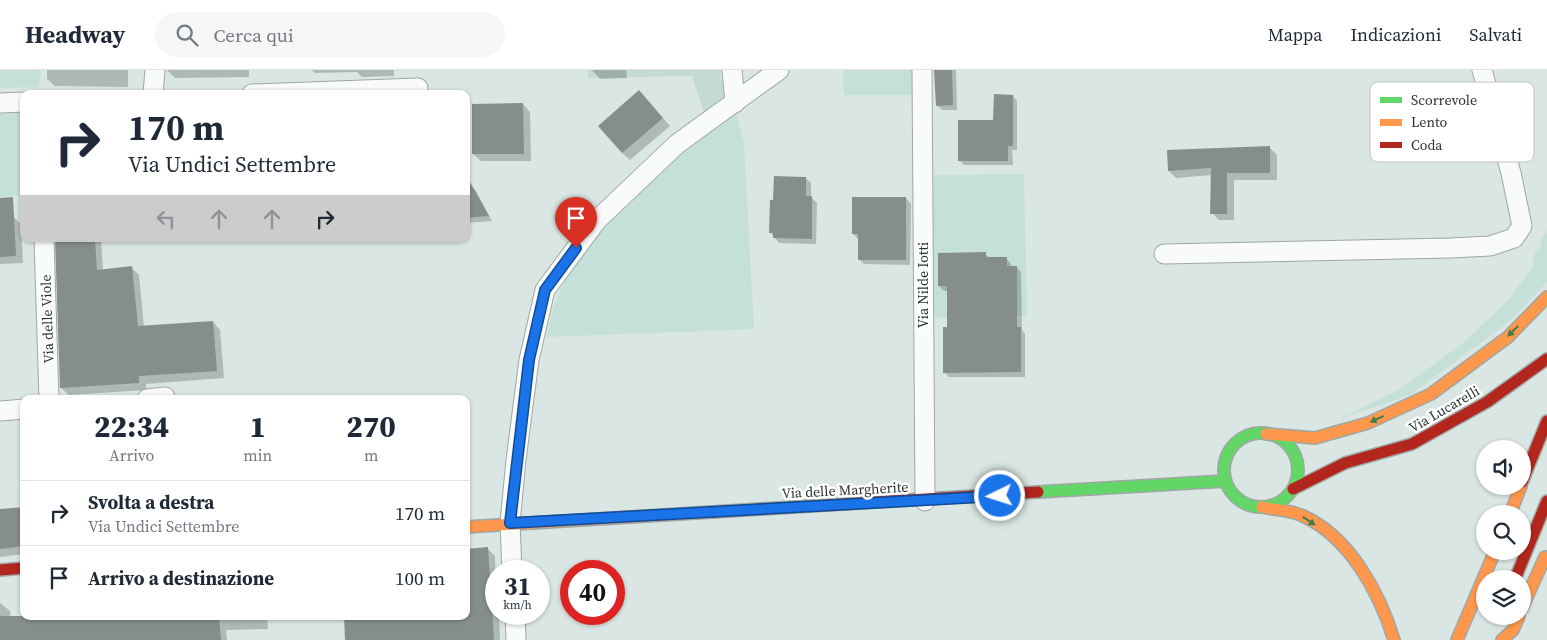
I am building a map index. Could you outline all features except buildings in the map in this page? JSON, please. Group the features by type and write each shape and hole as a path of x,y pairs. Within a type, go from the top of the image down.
{"main road":[{"path":"1394,640 1369,581 1336,540 1303,516 1250,506 1239,500 1231,492 1226,481 1224,468 1227,457 1233,446 1242,439 1254,434 1315,438 1368,423 1431,394 1508,337 1547,296"},
{"name":"Via Lucarelli","path":"1262,507 1279,502 1293,490 1345,463 1412,444 1487,402 1547,359"},
{"path":"1531,460 1547,421"},
{"path":"1266,434 1278,438 1288,445 1294,455 1298,466 1293,490"},
{"path":"1294,455 1312,458"},
{"name":"Via Lucarelli","path":"1328,460 1345,463"},
{"name":"Via delle Margherite","path":"470,528 510,523 925,501 1226,481"},
{"path":"1519,570 1547,501"},
{"path":"1531,588 1547,552"},
{"path":"1456,640 1490,560"},
{"path":"0,570 20,568"},
{"path":"1502,640 1513,630 1515,625"}],"street":[{"path":"153,90 155,70"},
{"path":"732,70 735,103"},
{"path":"512,560 510,523 529,360 545,290 597,220 677,144 779,70"},
{"name":"Via Nilde Iotti","path":"922,70 925,501"},
{"path":"363,90 418,88"},
{"path":"0,103 20,102"},
{"path":"1164,254 1490,246 1514,238 1522,226 1508,162"},
{"name":"Via delle Viole","path":"44,242 49,395"},
{"path":"0,411 20,409"},
{"path":"515,625 516,640"}],"shaded area":[{"path":"588,70 721,70 721,78 737,115 710,131 692,76 588,78"}],"green space":[{"path":"0,70 41,70 39,87 0,88"},
{"path":"843,70 915,70 915,95 844,95"},
{"path":"20,112 20,195 0,197 0,113"},
{"path":"737,115 744,144 754,329 547,337 554,307 566,279 583,252 605,224 657,174 712,131"},
{"path":"1024,174 1027,316 934,318 933,175"},
{"path":"1547,230 1547,282 1510,321 1410,395 1339,419 1398,390 1462,344 1509,299 1532,268 1535,252 1541,248 1540,241"}],"traffic: fast":[{"path":"1261,433 1275,436 1287,444 1295,456 1298,470 1295,484 1287,496 1275,504 1261,507 1247,504 1235,496 1227,484 1224,470 1227,456 1235,444 1247,436 1261,433"},
{"path":"1038,492 1225,481"}],"traffic: slow":[{"path":"1266,434 1315,438 1368,423 1431,394 1508,337 1547,297"},
{"path":"1514,505 1517,495"},
{"path":"1262,507 1288,511 1303,516 1320,525 1349,552 1371,586 1388,622 1394,640"},
{"path":"470,527 712,512"},
{"path":"1531,588 1545,557"},
{"path":"1457,640 1491,560"},
{"path":"1502,640 1513,630 1515,625"}],"traffic: jam":[{"path":"1293,489 1345,463 1412,444 1487,402 1547,359"},
{"path":"1531,460 1547,421"},
{"path":"712,512 1038,492"},
{"path":"1519,570 1547,501"},
{"path":"0,570 20,568"}],"route":[{"path":"576,248 545,290 529,360 510,523 1000,496"}]}
